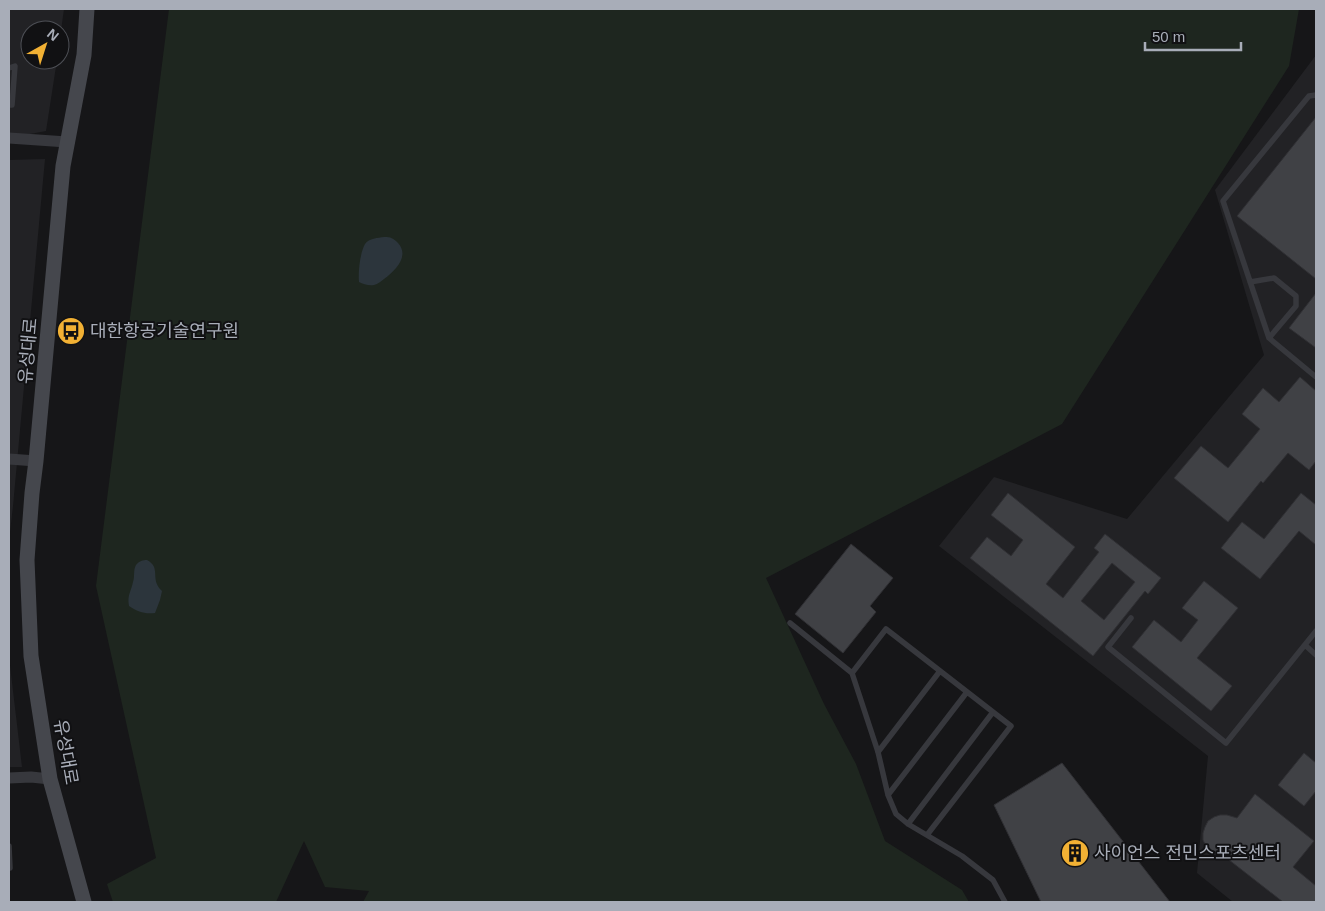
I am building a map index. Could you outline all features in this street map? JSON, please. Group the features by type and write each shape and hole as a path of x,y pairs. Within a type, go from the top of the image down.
{"main road":[{"name":"유성대로","path":"84,902 50,779 31,656 27,560 63,166 84,55 87,9"}],"street":[{"path":"9,138 67,142"},
{"path":"9,458 36,461"},
{"path":"9,778 31,777 50,779"}],"lane":[{"path":"9,68 15,66 12,105 9,105"},
{"path":"1316,95 1309,96 1224,201 1269,338 1316,377"},
{"path":"1250,282 1274,278 1296,296 1296,306 1269,338"},
{"path":"1132,618 1108,647 1226,743 1316,631"},
{"path":"790,623 852,673 878,752 888,796 896,814 908,824 962,856 993,880 1006,902"},
{"path":"852,673 886,630 1011,726 927,835"},
{"path":"1305,645 1316,655"},
{"path":"878,752 940,671"},
{"path":"888,796 967,692"},
{"path":"908,824 993,712"},
{"path":"9,846 9,868"}],"shaded area":[{"path":"9,9 64,9 62,20 20,20 20,70 55,70 46,131 9,138"},
{"path":"169,9 1299,9 1289,66 1062,424 766,578 824,704 856,764 885,841 962,890 969,902 363,902 369,891 325,887 304,841 276,902 113,902 107,884 156,858 96,586"},
{"path":"1316,55 1316,902 1233,902 1197,873 1208,756 939,546 994,477 1127,519 1264,355 1215,190"},
{"path":"45,159 13,506 9,541 9,160"},
{"path":"384,237 393,239 398,243 402,253 400,263 393,272 377,284 370,285 359,282 360,263 365,244 371,239"},
{"path":"147,560 154,567 156,582 162,591 155,613 141,612 129,606 129,596 134,580 135,567 140,562"},
{"path":"9,657 22,767 9,767"}],"building":[{"path":"1316,117 1316,279 1237,216"},
{"path":"1316,293 1316,348 1289,328"},
{"path":"1300,377 1316,391 1316,461 1309,470 1288,453 1263,483 1261,481 1228,522 1174,478 1201,446 1228,468 1260,429 1242,414 1263,388 1279,402"},
{"path":"1008,493 1075,547 1046,584 1063,598 1099,552 1094,548 1105,534 1161,578 1148,594 1145,591 1093,656 970,558 987,537 1011,556 1023,540 991,515","holes":["1112,563 1135,582 1104,620 1081,601"]},
{"path":"1301,493 1316,505 1316,545 1299,531 1260,579 1221,548 1242,522 1264,539"},
{"path":"851,544 893,578 870,606 876,612 843,653 795,614"},
{"path":"1204,581 1238,608 1197,658 1232,686 1211,711 1132,647 1154,620 1181,642 1198,620 1182,608"},
{"path":"1304,753 1316,763 1316,791 1304,806 1278,785"},
{"name":"사이언스 전민스포츠센터","path":"1062,763 1170,902 1041,902 994,805"},
{"path":"1255,794 1314,841 1293,867 1316,886 1316,902 1283,902 1224,856 1217,855 1206,846 1203,840 1203,833 1208,821 1220,815 1237,818"}],"place":[{"name":"대한항공기술연구원","path":"71,331"},
{"name":"사이언스 전민스포츠센터","path":"1075,853"}]}
